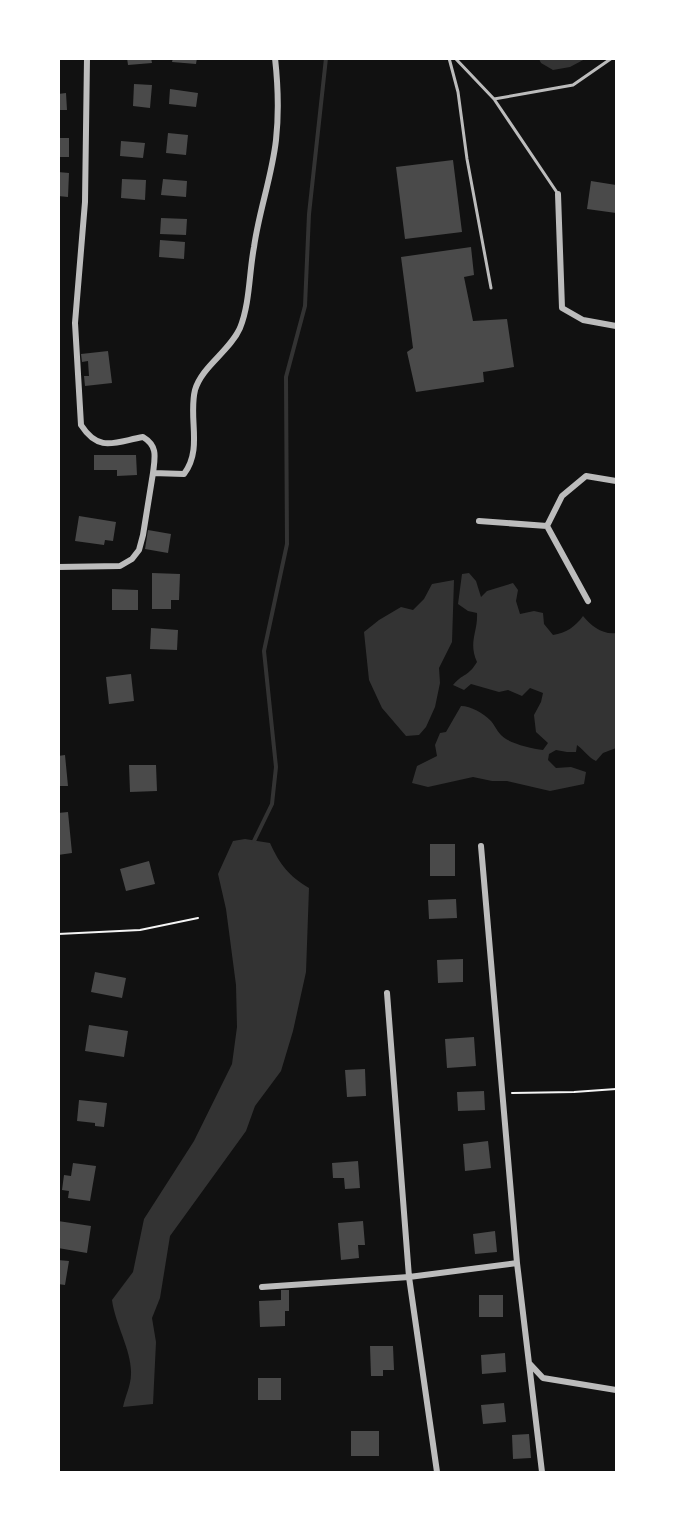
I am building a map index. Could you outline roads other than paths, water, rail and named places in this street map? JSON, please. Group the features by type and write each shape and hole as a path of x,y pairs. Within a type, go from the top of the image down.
{"street":[{"path":"58,567 120,566 132,559 139,550 143,535 156,450 143,437 108,444 99,443 81,425 75,323 85,202 87,58"},
{"path":"153,473 184,474 190,466 194,456 193,402 196,388 203,375 232,341 244,316 254,245 276,140 278,83 275,58"},
{"path":"558,194 562,308 583,320 616,326"},
{"path":"547,526 562,496 586,476 616,481"},
{"path":"479,521 547,526"},
{"path":"547,526 588,601"},
{"path":"480,846 517,1263 542,1473"},
{"path":"387,993 409,1277 437,1473"},
{"path":"262,1287 409,1277 517,1263"},
{"path":"529,1363 543,1378 616,1390"}],"lane":[{"path":"449,58 458,92 467,159 491,288"},
{"path":"455,58 494,99 558,194"},
{"path":"494,99 573,85 612,58"}],"waterway":[{"path":"254,841 272,804 276,767 264,651 287,544 286,377 305,306 309,214 326,58"}]}
